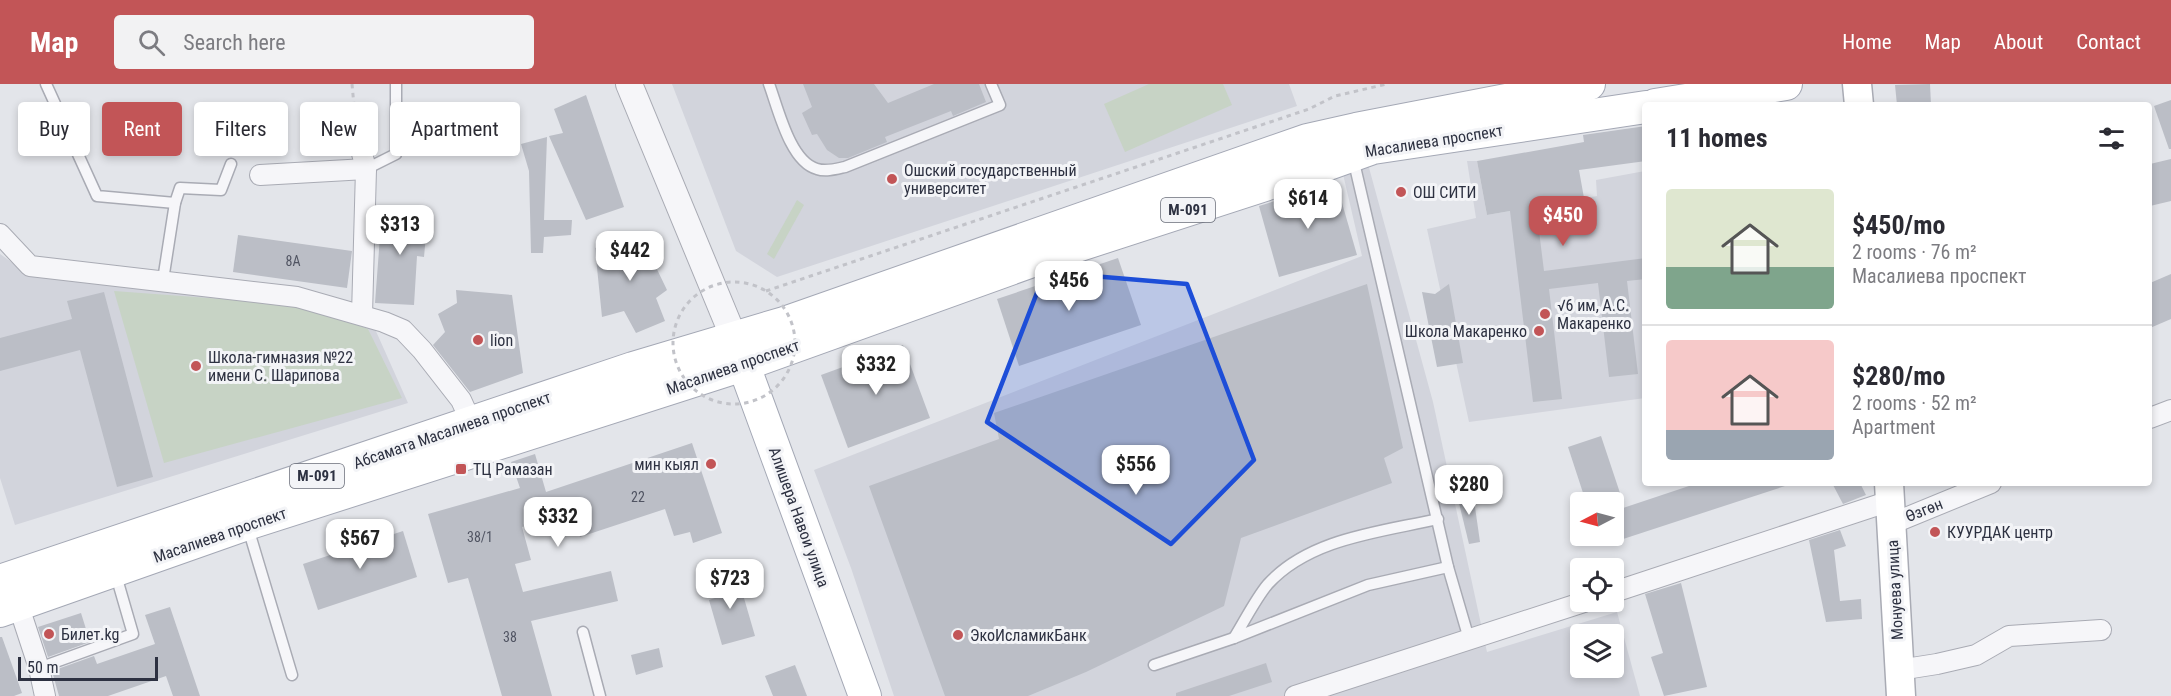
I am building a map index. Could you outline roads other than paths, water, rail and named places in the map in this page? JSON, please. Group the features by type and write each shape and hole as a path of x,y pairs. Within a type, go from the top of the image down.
{"main road":[{"name":"Масалиева проспект","path":"738,351 784,323 1307,140 1589,84"},
{"path":"1674,102 1786,84"},
{"path":"1857,84 1859,102"},
{"name":"Масалиева проспект","path":"6,599 115,572 738,351 1049,255 1373,148 1642,107"},
{"name":"Абсамата Масалиева проспект","path":"6,599 472,424 633,368 738,351"},
{"name":"Алишера Навои улица","path":"738,351 865,696"},
{"name":"Монуева улица","path":"1890,503 1900,683"}],"street":[{"path":"629,84 738,351"},
{"path":"363,156 366,169 363,315"},
{"path":"260,175 366,169"},
{"path":"1,236 30,266 297,297 363,315 403,330 461,400 472,424"},
{"path":"2152,417 2171,410"},
{"name":"Өзгөн","path":"1624,589 1890,503 1976,486"},
{"path":"6,599 39,668 45,696"},
{"path":"1298,695 1570,607"},
{"path":"1900,683 1937,664 1976,655 2009,636 2101,630"}],"lane":[{"path":"46,84 97,196 175,203"},
{"path":"366,169 396,154 396,84"},
{"path":"770,84 788,136 797,154 816,169 825,170 845,167 1000,105 991,84"},
{"path":"1352,155 1448,567 1469,639"},
{"path":"163,280 175,203 180,188 222,190 231,164"},
{"path":"1234,638 1268,584 1301,558 1345,540 1438,519"},
{"path":"247,524 292,675"},
{"path":"1154,665 1234,638 1368,585 1448,567"},
{"path":"39,668 133,634 115,572"},
{"path":"583,633 600,696"}],"place":[{"name":"Ошский государственный университет","path":"892,179"},
{"name":"ОШ СИТИ","path":"1401,192"},
{"name":"√6 им, А.С. Макаренко","path":"1545,314"},
{"name":"Школа Макаренко","path":"1539,331"},
{"name":"lion","path":"478,340"},
{"name":"Школа-гимназия №22 имени С. Шарипова","path":"196,366"},
{"name":"мин кыял","path":"711,464"},
{"name":"ТЦ Рамазан","path":"461,469"},
{"name":"КУУРДАК центр","path":"1935,532"},
{"name":"Билет.kg","path":"49,634"},
{"name":"ЭкоИсламикБанк","path":"958,635"}]}
